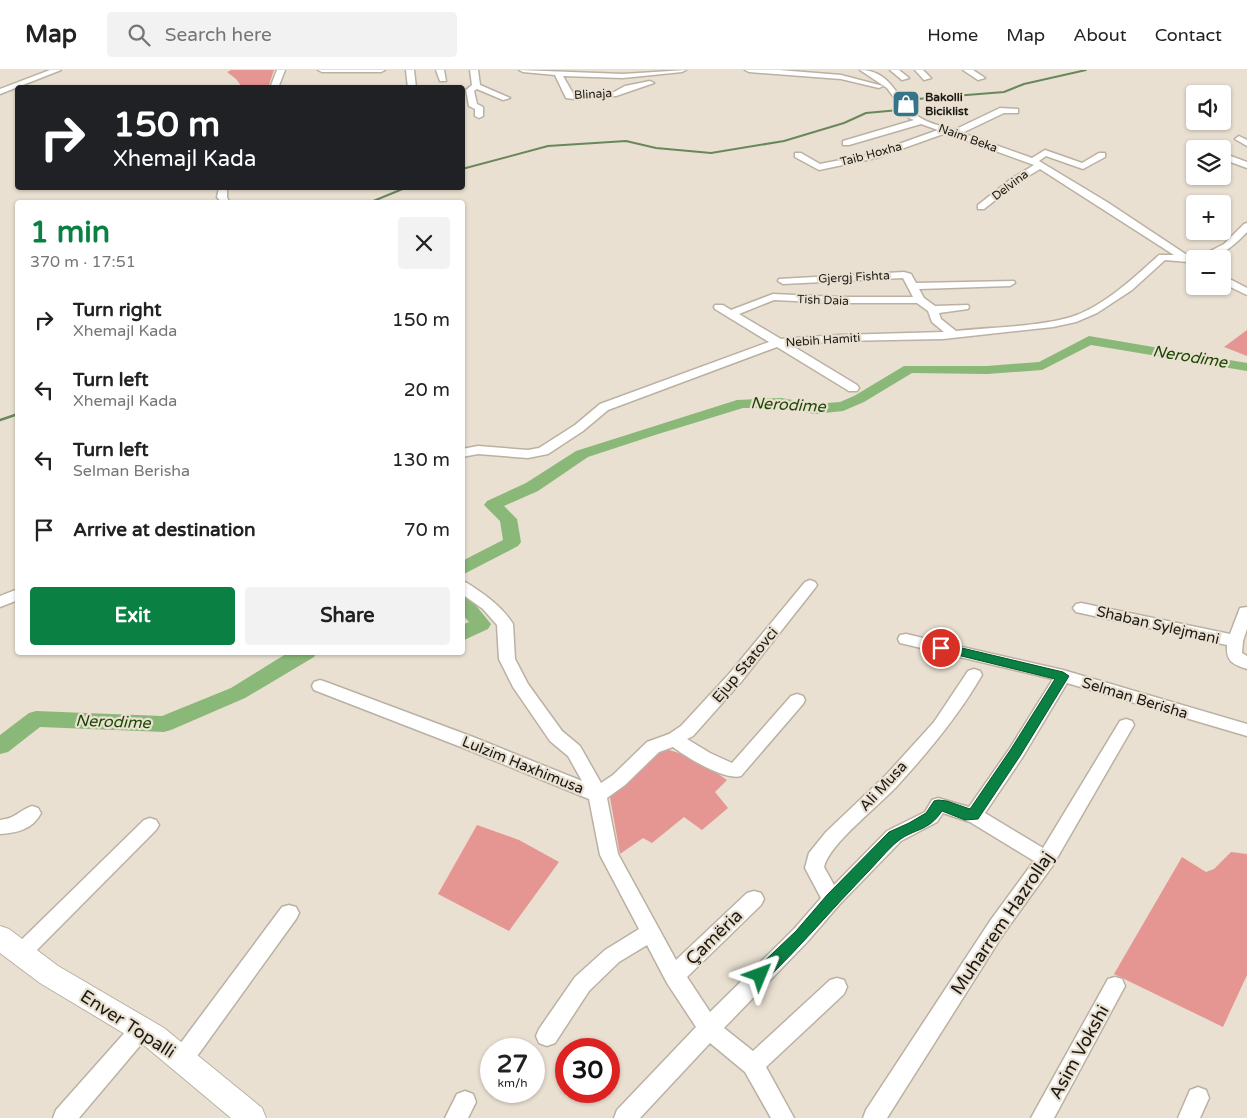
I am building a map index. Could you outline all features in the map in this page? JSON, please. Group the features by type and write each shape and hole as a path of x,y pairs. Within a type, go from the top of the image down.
{"main road":[{"name":"Enver Topalli","path":"0,937 20,956 142,1028 252,1118"}],"street":[{"path":"18,85 57,70"},
{"path":"275,85 281,70"},
{"path":"322,70 381,70"},
{"path":"410,70 412,85"},
{"path":"440,70 443,79"},
{"path":"474,70 476,86"},
{"path":"523,70 617,77 682,70"},
{"path":"749,70 810,72 890,89"},
{"name":"Naim Beka","path":"864,70 890,86 890,89 912,116 1036,163 1186,255"},
{"path":"894,70 905,78"},
{"path":"919,70 927,78"},
{"path":"966,70 981,78"},
{"path":"29,71 46,74"},
{"name":"Blinaja","path":"558,73 569,96 574,97 616,94 628,88 661,80 667,73"},
{"path":"799,83 832,79 835,76"},
{"path":"0,92 15,86"},
{"path":"476,86 506,98"},
{"path":"476,86 470,90 473,106 479,108 479,116"},
{"path":"956,133 1003,110 1015,110"},
{"path":"846,143 921,121"},
{"name":"Taib Hoxha","path":"798,155 820,167 873,156 946,130"},
{"path":"1036,163 1045,154 1083,166 1102,156"},
{"path":"1231,159 1247,165"},
{"name":"Delvina","path":"981,207 1036,163"},
{"path":"1218,250 1228,246 1247,226"},
{"name":"Nebih Hamiti","path":"465,452 478,450 528,454 543,450 579,428 604,406 778,343 839,338 954,335 1053,324 1076,319 1128,288 1163,258 1186,259"},
{"name":"Gjergj Fishta","path":"783,281 901,274 907,276 920,300 933,310 936,320 954,335"},
{"path":"911,286 1010,283"},
{"path":"1231,283 1247,292"},
{"name":"Tish Daia","path":"730,314 774,297 838,300 920,300"},
{"path":"719,307 853,388"},
{"path":"933,310 964,308"},
{"name":"Ejup Statovci","path":"597,795 619,780 653,747 675,739 687,731 709,708 810,585"},
{"name":"Lulzim Haxhimusa","path":"465,588 488,605 505,624 507,659 514,674 556,736 574,751 597,795"},
{"path":"0,602 15,595"},
{"name":"Shaban Sylejmani","path":"1081,608 1236,642"},
{"name":"Shaban Sylejmani","path":"1245,612 1234,656 1247,663"},
{"name":"Selman Berisha","path":"906,639 1063,676 1247,730"},
{"name":"Ali Musa","path":"832,899 814,868 816,859 833,837 892,780 940,726 974,675"},
{"path":"974,815 1063,676"},
{"name":"Lulzim Haxhimusa","path":"320,686 467,742 597,795"},
{"path":"675,739 682,746 714,763 735,771 797,700"},
{"name":"Muharrem Hazrollaj","path":"874,1118 997,927 1046,859 1126,725"},
{"path":"597,795 609,854 674,976 709,1029 752,1065 784,1118"},
{"path":"625,1118 894,836 931,817 938,805 974,815 1046,859"},
{"path":"0,827 16,826 32,812"},
{"path":"20,956 150,825"},
{"name":"Çamëria","path":"674,976 754,899"},
{"path":"182,1059 289,913"},
{"path":"547,1036 582,984 612,956 649,932"},
{"name":"Asim Vokshi","path":"1042,1118 1115,986"},
{"path":"752,1065 837,987"},
{"path":"64,1118 142,1028"},
{"path":"1189,1118 1198,1098"}],"shaded area":[{"path":"231,70 274,70 269,85 240,85 227,72"},
{"path":"1247,330 1247,356 1224,347"},
{"path":"663,748 694,758 727,780 715,792 728,808 702,830 684,817 652,843 643,838 620,854 609,792"},
{"path":"477,825 519,840 559,862 509,931 438,894"},
{"path":"1231,852 1247,854 1247,975 1223,1027 1114,974 1182,857 1206,872 1214,869"}],"waterway":[{"path":"465,168 548,146 626,141 656,148 711,153 784,141 844,123 866,113 910,109 917,99 1004,92 1024,84 1086,70"},
{"path":"376,200 400,190"},
{"name":"Nerodime","path":"465,567 512,542 508,519 493,505 532,487 582,454 742,403 781,403 815,409 843,406 859,399 909,369 987,370 1042,366 1089,340 1247,367"},
{"path":"0,420 15,415"},
{"name":"Nerodime","path":"465,605 481,624 465,632"},
{"name":"Nerodime","path":"0,746 36,719 164,724 238,693 301,655"}],"place":[{"name":"Bakolli Biciklist","path":"906,104"}],"route":[{"path":"760,975 786,951 832,899 894,836 931,817 938,805 974,815 1063,676 941,648"}]}
